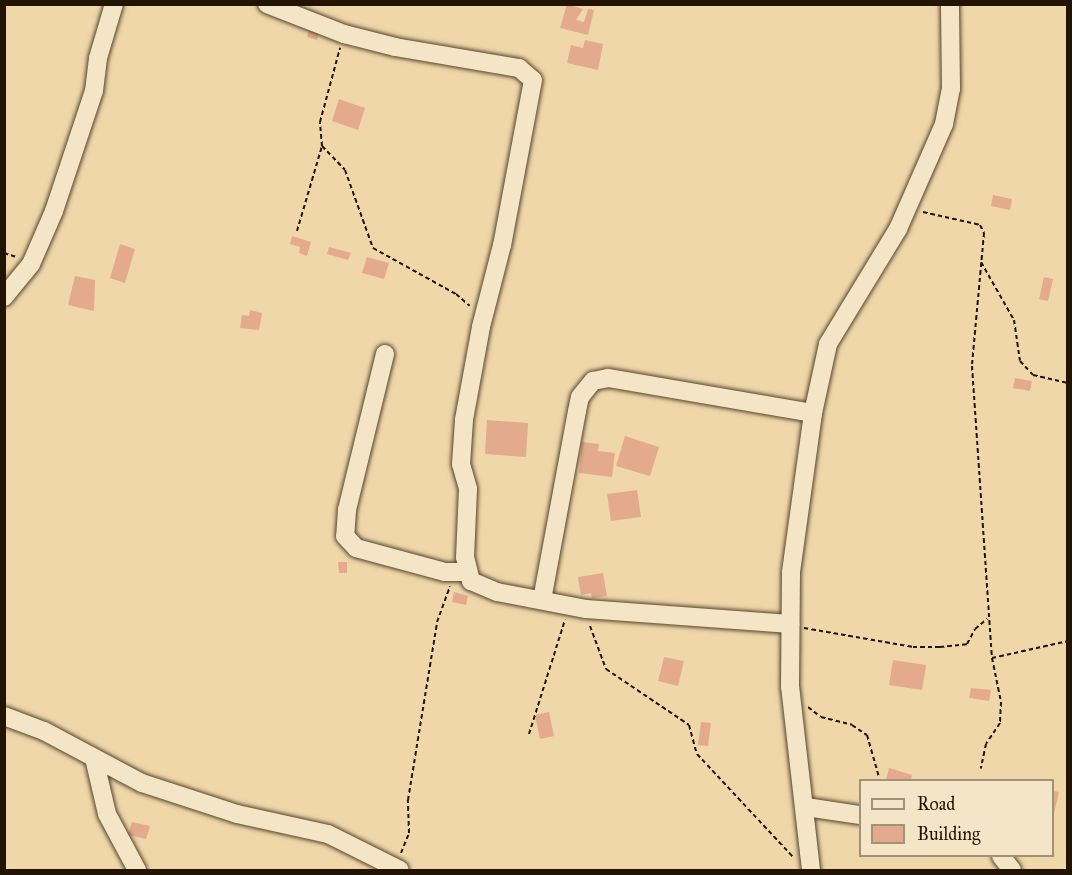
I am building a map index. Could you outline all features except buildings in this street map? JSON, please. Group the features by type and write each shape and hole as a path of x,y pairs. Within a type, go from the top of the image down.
{"street":[{"path":"4,297 31,264 54,211 94,91 98,58 114,4"},
{"path":"267,4 344,34 395,47 501,63 519,68 533,80 502,246 481,327 461,445 468,489 462,572"},
{"path":"805,867 806,807 790,687 790,624 795,528 813,413 828,344 915,197 944,124 951,89 950,4"},
{"path":"386,354 347,510 345,536 356,548 462,572 479,587 579,608 790,624"},
{"path":"542,600 580,397 593,381 608,378 813,413"},
{"path":"4,716 44,731 122,775 200,803 328,834 397,868"},
{"path":"94,758 107,814 137,870"},
{"path":"806,807 859,815"},
{"path":"1002,857 1012,870"}],"path":[{"path":"297,231 322,146 320,122 344,34"},
{"path":"322,146 345,170 373,249 466,300 481,327"},
{"path":"915,197 922,212 980,225 984,233 972,366 988,619 992,658 1001,702 1000,723 986,744 981,768"},
{"path":"981,262 1014,320 1020,361 1033,375 1068,383"},
{"path":"397,868 410,833 408,800 425,686 442,604 462,572"},
{"path":"529,734 579,608"},
{"path":"579,608 606,669 689,725 697,754 805,867"},
{"path":"790,624 822,633 927,648 968,644 975,629 988,619"},
{"path":"992,658 1068,641"},
{"path":"790,687 821,717 852,725 867,735 879,777"}]}
